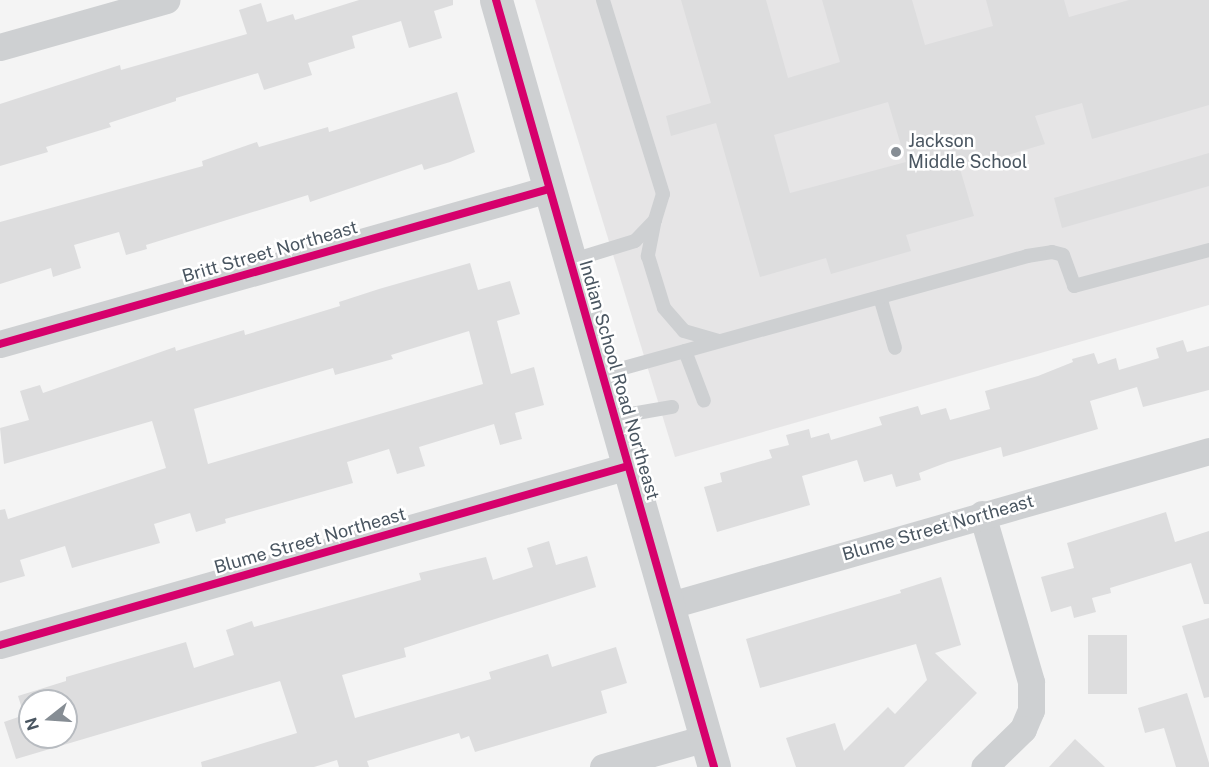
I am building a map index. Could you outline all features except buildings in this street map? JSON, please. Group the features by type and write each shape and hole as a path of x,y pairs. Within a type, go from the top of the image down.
{"street":[{"path":"0,47 166,0"},
{"name":"Indian School Road Northeast","path":"496,0 710,752"},
{"name":"Britt Street Northeast","path":"0,344 549,189"},
{"name":"Blume Street Northeast","path":"667,606 982,514 1209,451"},
{"name":"Blume Street Northeast","path":"0,645 628,466"},
{"path":"982,514 1031,682 1031,710 1023,729 984,767"},
{"path":"603,767 710,752"}],"lane":[{"path":"603,0 663,194 648,256 664,308 684,331 721,341"},
{"path":"570,261 635,242 656,220"},
{"path":"602,374 1052,252 1063,255 1074,286 1209,250"},
{"path":"880,297 895,348"},
{"path":"685,351 704,401"},
{"path":"614,417 672,407"}],"shaded area":[{"name":"Jackson Middle School","path":"535,0 1209,0 1209,305 675,457"}],"cycle path":[{"path":"496,0 714,767"},
{"path":"0,344 549,189"},
{"path":"0,645 628,466"}],"place":[{"name":"Jackson Middle School","path":"896,152"}]}
